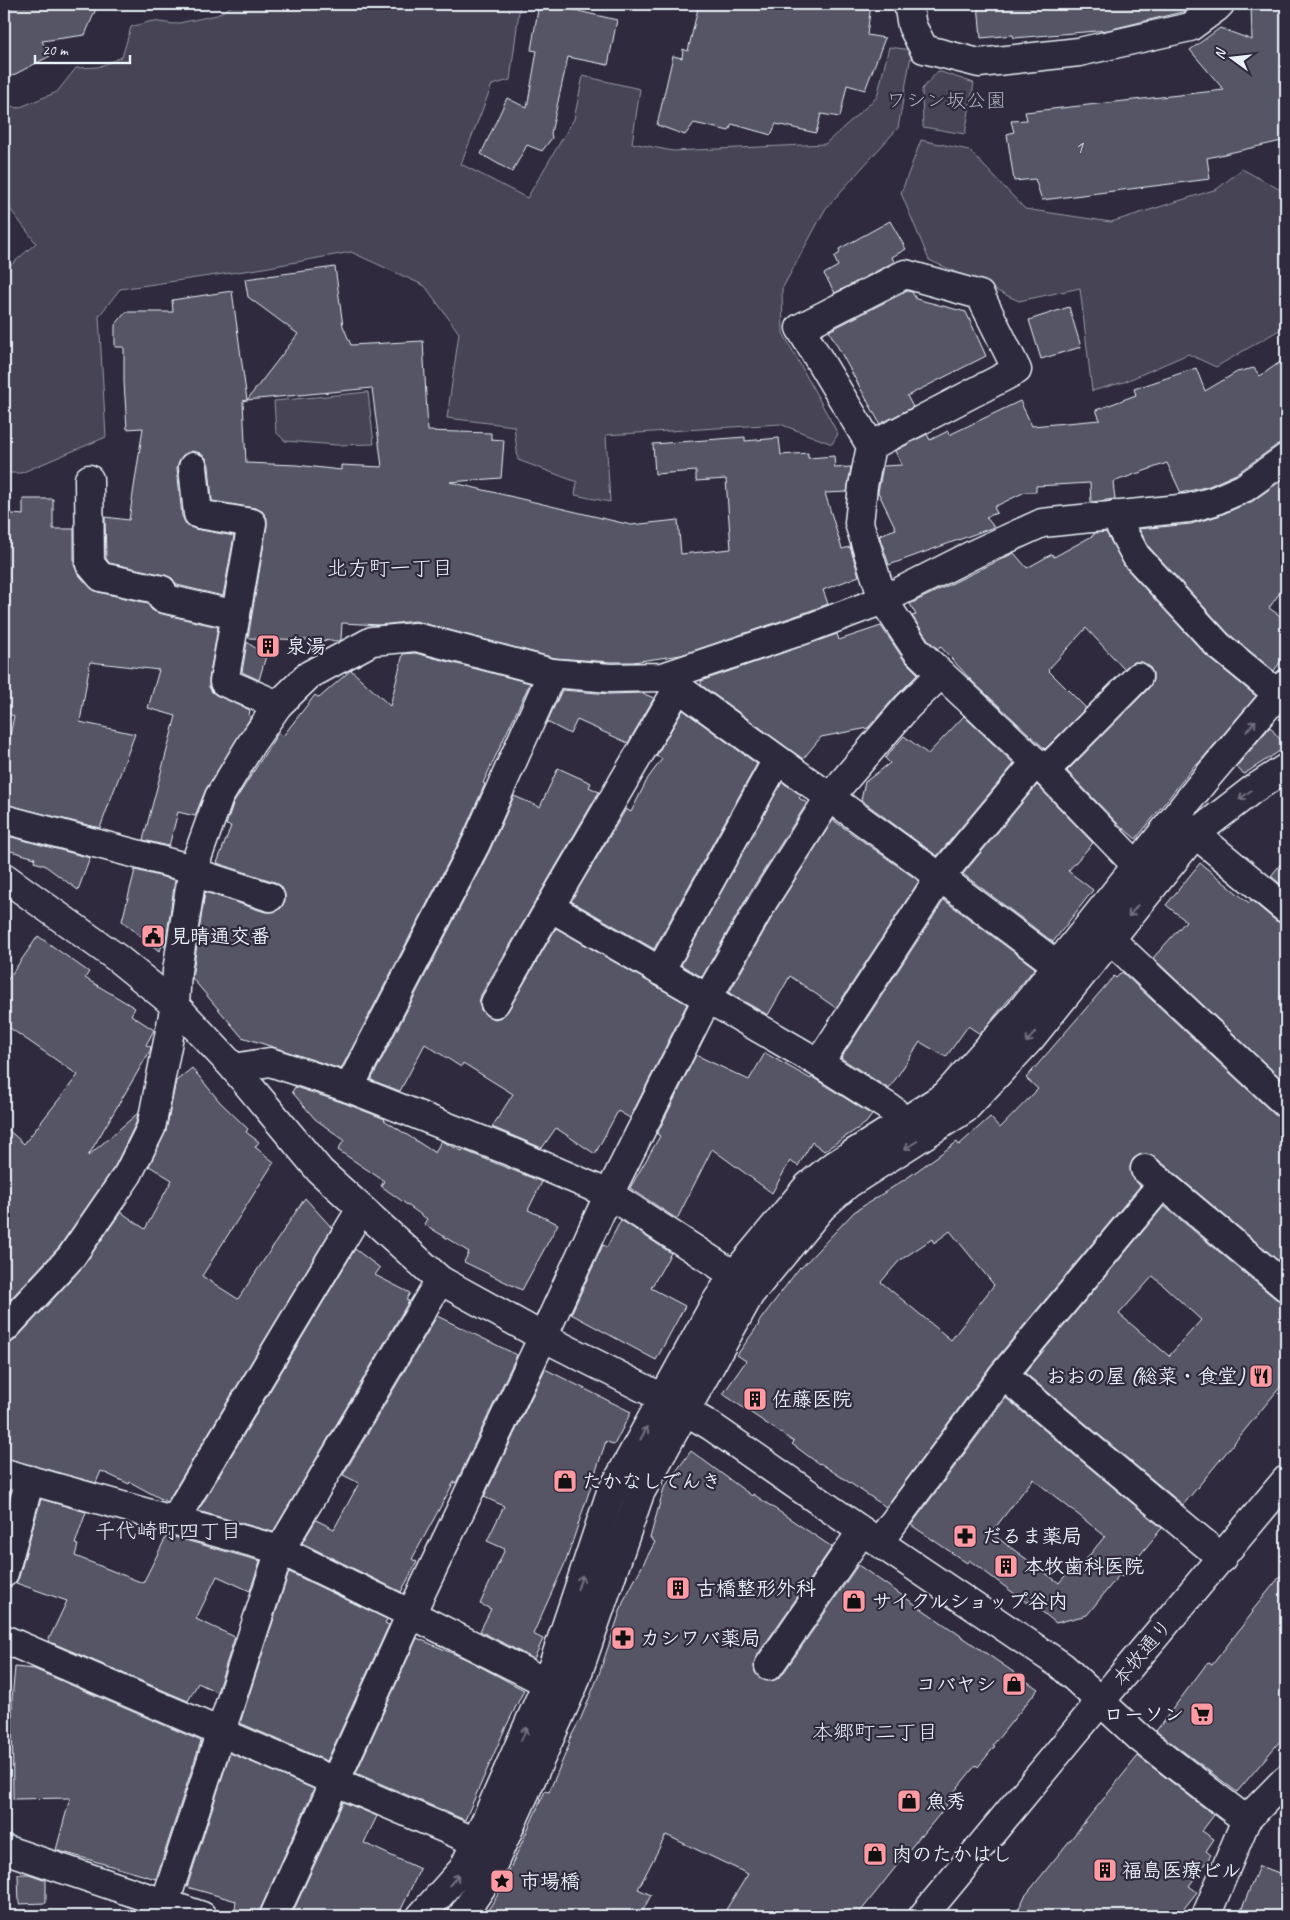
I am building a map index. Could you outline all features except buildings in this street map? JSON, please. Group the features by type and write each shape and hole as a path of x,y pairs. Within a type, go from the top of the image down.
{"street":[{"path":"908,4 912,26 924,49 979,63 1079,52 1190,27 1220,4"},
{"path":"870,446 1017,370 980,295 905,274 800,328 870,446 859,523 883,600 917,650 1040,766 1136,865"},
{"path":"4,1329 71,1257 128,1174 150,1128 175,1005 177,971 193,871 219,797 251,744 278,705 309,674 372,641 416,637 552,673 671,683 883,600 978,552 1042,523 1188,508 1214,501 1244,488 1286,458"},
{"path":"193,467 198,514 252,523 224,682 278,705"},
{"path":"89,479 90,564 100,578 162,590 162,598 236,615"},
{"path":"421,1916 463,1869 476,1842 547,1683 610,1495 750,1294 822,1207 848,1184 965,1109 1031,1038 1110,939 1186,826 1203,782 1282,689 1218,645 1136,556 1114,516"},
{"path":"349,1088 476,843 552,673"},
{"path":"274,1916 411,1614 609,1194 707,999 764,900 829,798 907,707 941,674"},
{"path":"819,1063 940,877 1040,766 1138,677"},
{"path":"671,683 940,877 1057,965"},
{"path":"495,1003 550,907 671,683"},
{"path":"660,971 777,760"},
{"path":"462,1916 485,1882 574,1684 640,1493 674,1405 714,1305 734,1275 808,1186 830,1168 945,1096 1020,1012 1136,865 1186,826 1252,790 1286,768"},
{"path":"4,819 193,871 270,897"},
{"path":"1186,826 1286,909"},
{"path":"4,877 116,958 175,1005 234,1068 320,1171 440,1280 711,1426 870,1537 1062,1666 1140,1738 1246,1820"},
{"path":"550,907 819,1063 892,1110 902,1123"},
{"path":"1110,939 1286,1104"},
{"path":"234,1068 270,1062 349,1088 509,1151 609,1194 734,1275"},
{"path":"769,1666 870,1537 1003,1375 1153,1176 1286,1287"},
{"path":"175,1520 361,1209"},
{"path":"165,1910 220,1731 280,1550 440,1280"},
{"path":"1003,1375 1222,1558"},
{"path":"4,1473 280,1550 547,1683"},
{"path":"4,1573 30,1480"},
{"name":"本牧通り","path":"923,1916 1286,1480"},
{"path":"4,1639 476,1842"},
{"path":"1206,1916 1246,1820 1286,1779"},
{"path":"4,1849 165,1910 202,1916"}],"green space":[{"path":"235,4 520,4 510,80 492,85 461,164 527,198 574,119 583,76 640,89 632,143 673,151 825,144 877,97 889,47 912,50 898,128 826,208 782,289 783,333 838,434 832,444 780,424 606,435 610,502 575,495 577,482 518,460 514,426 447,418 459,333 425,286 351,252 258,269 120,289 99,316 106,437 21,473 4,473 4,271 36,243 4,201 4,104 18,108 57,92 76,68 98,67 122,57 131,27 152,21 174,24 217,15"},
{"name":"ワシン坂公園","path":"938,71 974,83 965,134 923,127 922,89"},
{"path":"921,140 969,150 1025,209 1111,222 1217,189 1242,169 1286,193 1286,326 1216,367 1188,354 1124,382 1092,391 1080,288 1019,301 929,260 901,193"},
{"path":"368,392 374,444 337,445 285,441 276,432 274,401"}],"place":[{"name":"泉湯","path":"268,646"},
{"name":"見晴通交番","path":"153,936"},
{"name":"おおの屋 (総菜・食堂)","path":"1261,1376"},
{"name":"佐藤医院","path":"755,1399"},
{"name":"たかなしでんき","path":"565,1481"},
{"name":"だるま薬局","path":"965,1536"},
{"name":"本牧歯科医院","path":"1006,1566"},
{"name":"古橋整形外科","path":"678,1588"},
{"name":"サイクルショップ谷内","path":"854,1601"},
{"name":"カシワバ薬局","path":"623,1638"},
{"name":"コバヤシ","path":"1014,1684"},
{"name":"ローソン","path":"1202,1714"},
{"name":"魚秀","path":"909,1801"},
{"name":"肉のたかはし","path":"875,1854"},
{"name":"福島医療ビル","path":"1105,1870"},
{"name":"市場橋","path":"502,1881"}],"district":[{"name":"北方町一丁目","path":"390,568"},
{"name":"千代崎町四丁目","path":"168,1531"},
{"name":"本郷町二丁目","path":"875,1732"}]}
